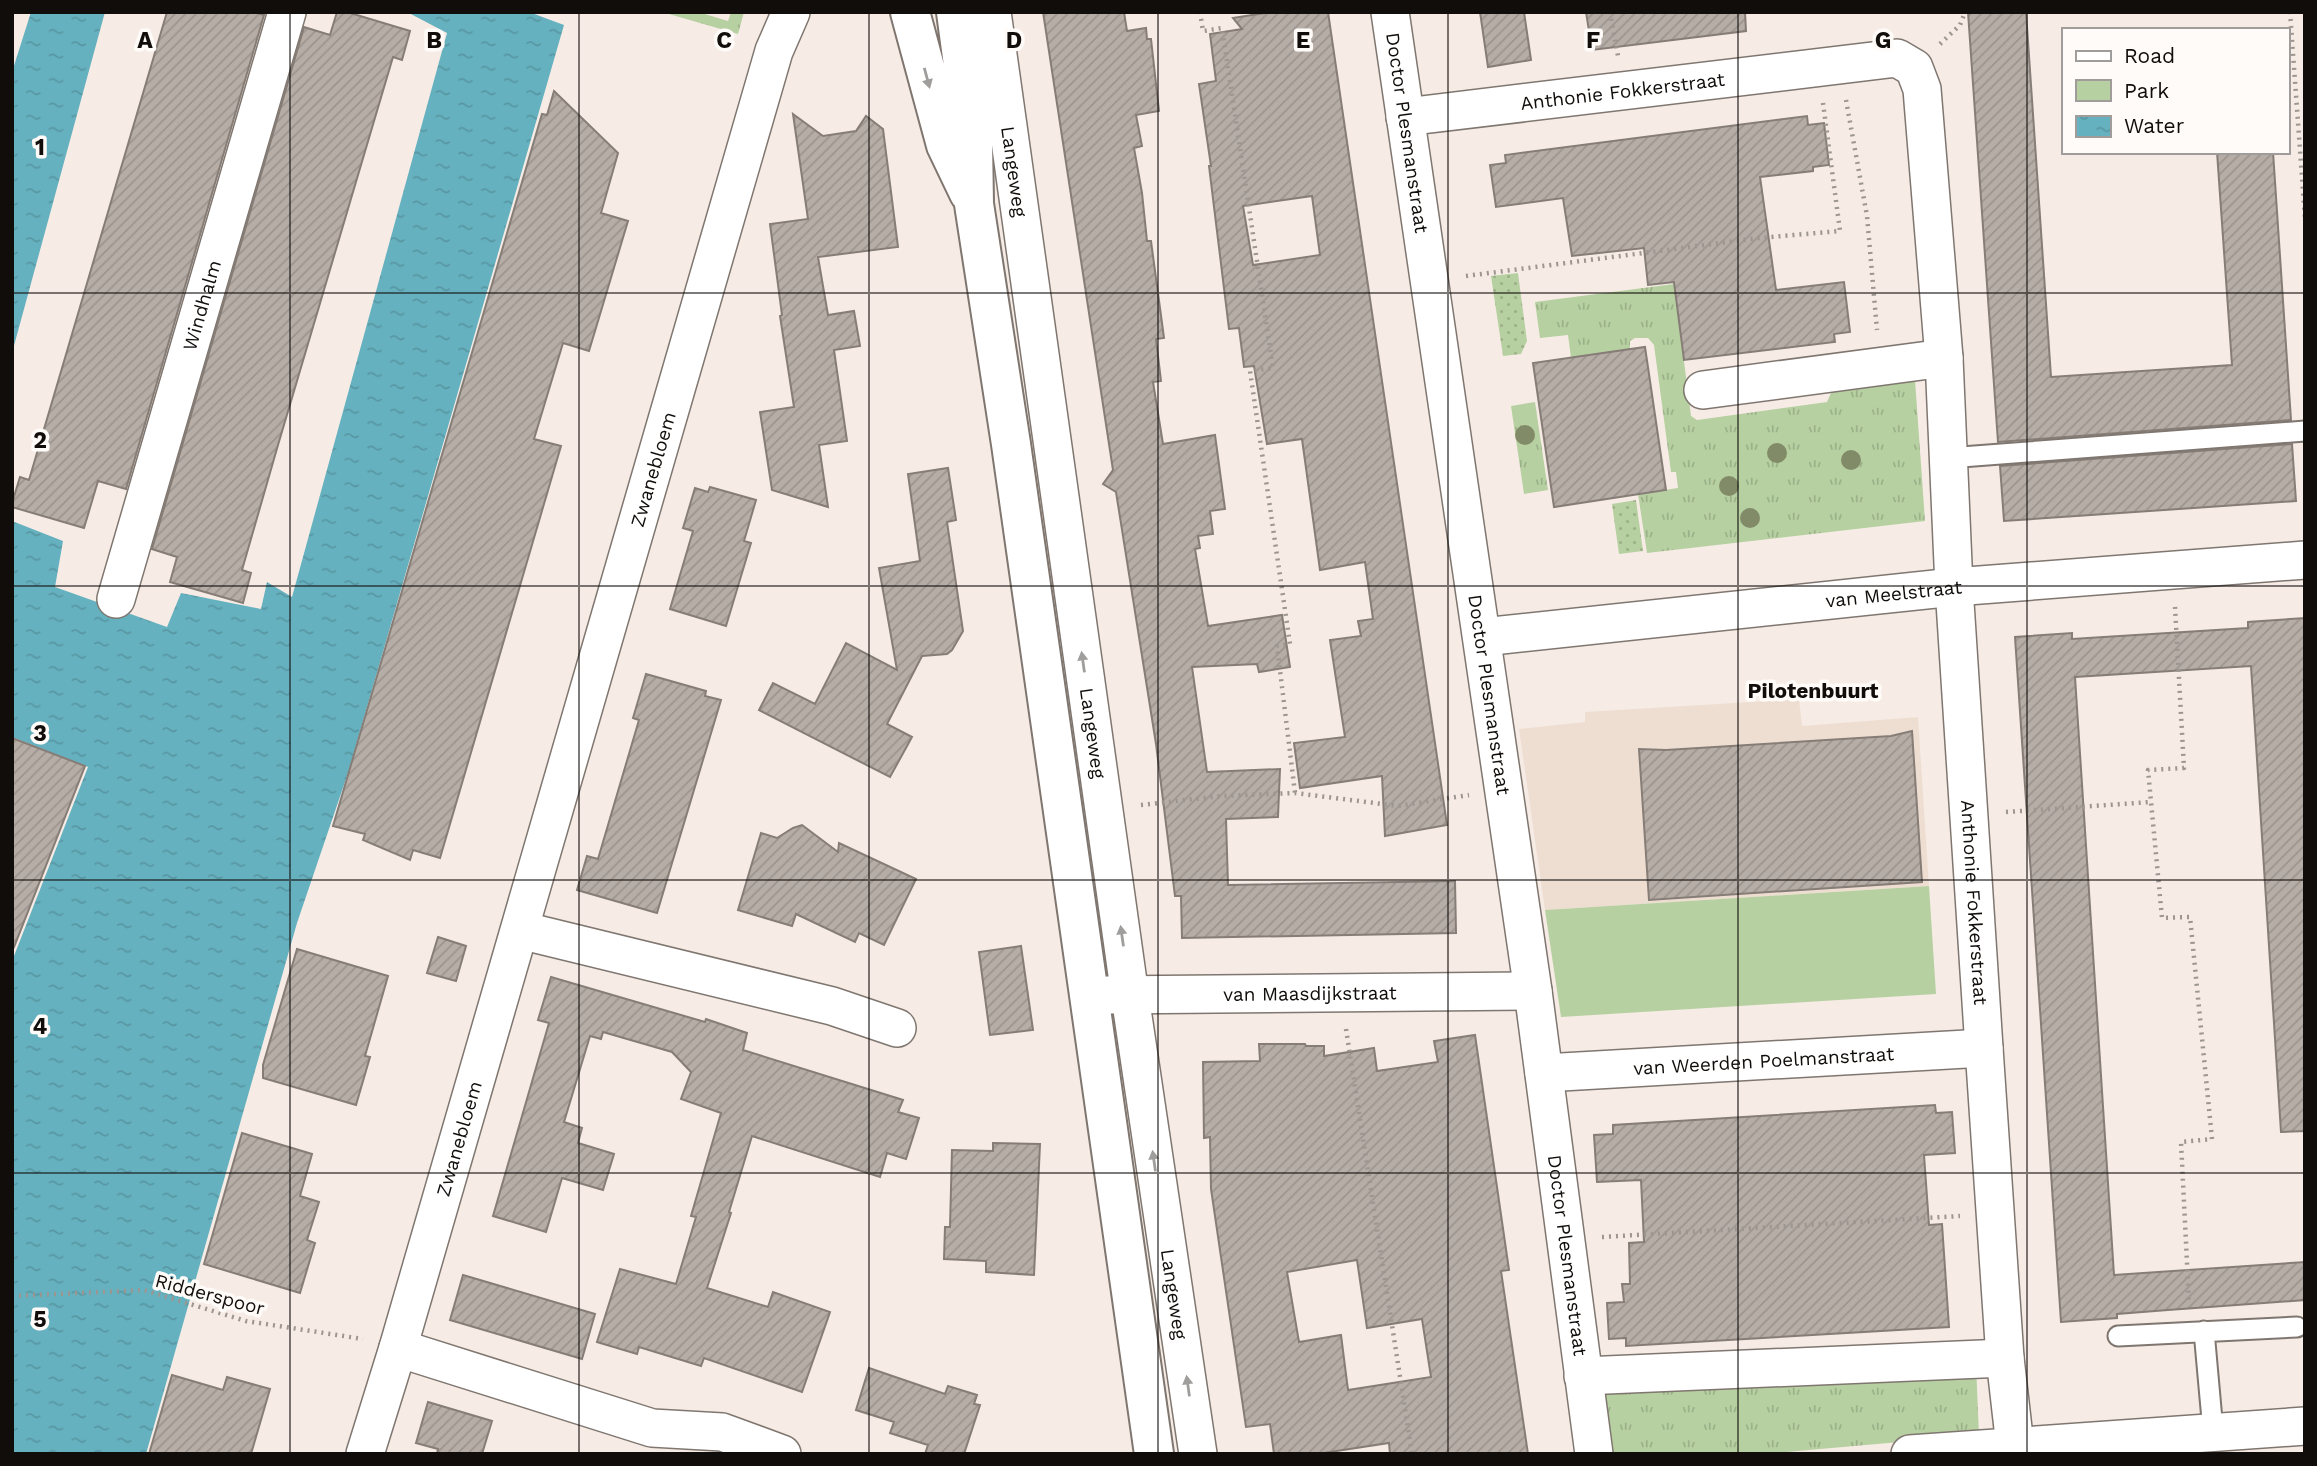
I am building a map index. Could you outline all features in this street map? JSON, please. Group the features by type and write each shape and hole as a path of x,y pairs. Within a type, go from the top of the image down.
{"main road":[{"name":"Langeweg","path":"910,12 946,145 974,204"},
{"name":"Langeweg","path":"956,12 973,140 974,204 1011,444 1154,1454"}],"street":[{"name":"Windhalm","path":"116,598 286,12"},
{"name":"Zwanebloem","path":"365,1454 520,930 774,51 791,12"},
{"name":"Langeweg","path":"992,12 1130,996 1198,1454"},
{"name":"Doctor Plesmanstraat","path":"1390,12 1533,990 1594,1454"},
{"name":"Anthonie Fokkerstraat","path":"1405,117 1897,58 1914,68 1922,89 1944,358 1954,587 1984,1048 2005,1358 2015,1446"},
{"path":"1703,390 1944,358"},
{"name":"van Meelstraat","path":"1483,637 1954,587 2305,560"},
{"path":"520,930 832,1006 897,1028"},
{"name":"van Maasdijkstraat","path":"1088,995 1533,990"},
{"name":"van Weerden Poelmanstraat","path":"1544,1073 1984,1048"},
{"path":"398,1348 652,1428 722,1432 782,1454"},
{"name":"Doctor Plesmanstraat","path":"1583,1376 2005,1358"},
{"path":"1910,1454 2305,1426"}],"lane":[{"path":"1948,458 2305,431"},
{"path":"2118,1336 2297,1327"},
{"path":"2198,1331 2213,1431"}],"path":[{"path":"1200,12 1203,31 1222,28 1273,368 1250,372 1290,644 1277,646 1295,793"},
{"path":"2290,12 2305,219"},
{"path":"1430,281 1759,237 1840,231 1829,66"},
{"path":"1829,66 1867,216 1880,366"},
{"path":"2173,570 2184,768 2148,770 2161,918 2190,917 2212,1139 2181,1142 2198,1331"},
{"path":"1104,810 1221,796 1295,793 1398,806 1504,789"},
{"path":"1969,814 2151,802"},
{"path":"1338,993 1345,1022 1412,1454"},
{"path":"1566,1239 1996,1214"},
{"name":"Ridderspoor","path":"12,1296 144,1290 246,1321 356,1337 398,1348"}],"shaded area":[{"path":"1799,699 1802,726 1918,717 1929,886 1545,910 1519,729 1585,722 1585,712"}],"green space":[{"path":"662,12 698,12 728,21 731,12 744,12 738,34"},
{"path":"1518,273 1527,341 1521,354 1503,356 1491,276"},
{"path":"1674,284 1691,416 1697,420 1827,402 1835,384 1915,380 1925,521 1647,553 1638,494 1678,488 1676,472 1671,472 1654,345 1648,338 1635,338 1630,341 1630,349 1571,358 1568,335 1540,338 1535,302"},
{"path":"1535,402 1548,490 1524,494 1511,406"},
{"path":"1636,500 1643,551 1619,554 1612,504"},
{"path":"1929,886 1936,994 1561,1017 1545,910"},
{"path":"1976,1364 1979,1435 1763,1454 1609,1454 1600,1391"}],"water":[{"path":"31,12 105,12 12,353 12,72"},
{"path":"407,12 529,12 564,25 348,773 297,923 146,1454 12,1454 12,961 88,767 12,737 12,521 63,541 55,587 167,627 181,593 261,609 267,582 292,597 447,33"}],"building":[{"path":"167,12 254,12 264,15 126,489 98,481 84,528 12,507 12,503 20,477 29,480"},
{"path":"337,12 347,12 410,31 402,60 393,57 278,445 242,570 251,573 243,603 170,582 177,557 152,549 304,27 330,35"},
{"path":"1043,12 1124,12 1127,31 1146,28 1147,39 1151,39 1159,111 1136,115 1142,146 1134,148 1147,241 1151,241 1164,338 1156,339 1161,381 1153,382 1163,444 1215,435 1225,509 1210,511 1213,534 1198,536 1200,548 1195,549 1208,626 1282,615 1290,667 1259,672 1257,664 1192,667 1207,772 1280,769 1278,817 1226,819 1228,885 1455,881 1456,933 1182,938 1181,896 1175,896 1156,744 1116,492 1103,484 1113,470"},
{"path":"1271,12 1328,12 1447,825 1385,836 1382,776 1300,788 1294,743 1345,737 1330,640 1361,636 1358,621 1373,619 1365,562 1320,570 1302,439 1267,444 1254,366 1244,367 1239,328 1229,329 1199,84 1216,81 1210,34 1242,29 1233,18","holes":["1312,196 1320,255 1253,265 1243,206"]},
{"path":"1480,12 1524,12 1531,60 1488,67"},
{"path":"1586,12 1745,12 1746,31 1592,50"},
{"path":"1968,12 2026,12 2051,377 2232,365 2217,154 2273,154 2291,420 1998,442"},
{"path":"554,91 618,153 601,213 628,221 589,351 563,343 534,439 561,446 440,858 413,850 410,860 363,840 365,834 333,826 542,114 547,115"},
{"path":"793,114 823,136 856,131 866,116 883,129 898,247 818,257 828,315 854,311 860,346 834,350 847,441 819,445 828,507 772,490 760,412 794,407 770,224 808,219"},
{"path":"1807,116 1808,125 1824,123 1829,165 1813,167 1813,171 1760,177 1776,290 1844,282 1850,332 1834,334 1835,342 1684,360 1674,282 1648,285 1644,248 1572,256 1563,198 1496,207 1490,165 1506,163 1505,155"},
{"path":"1645,347 1666,490 1554,507 1533,363"},
{"path":"2292,444 2296,501 2004,521 2000,466"},
{"path":"948,468 956,520 947,522 963,631 947,654 922,656 887,724 912,737 890,777 759,710 773,683 815,704 846,643 897,670 879,568 920,561 908,474"},
{"path":"710,487 756,500 744,541 751,543 726,626 670,609 693,531 683,528 695,488 708,492"},
{"path":"2305,618 2305,1131 2281,1132 2251,666 2075,677 2114,1275 2305,1262 2305,1300 2117,1314 2117,1318 2061,1322 2015,637 2072,633 2072,639 2248,628 2248,622"},
{"path":"646,674 706,691 705,696 721,700 657,913 577,890 587,856 598,859 639,720 633,718"},
{"path":"1912,731 1922,882 1649,900 1639,749 1666,750 1891,736"},
{"path":"12,738 85,766 14,947 12,946"},
{"path":"802,825 838,852 839,843 916,879 884,945 859,933 855,942 796,914 792,926 738,910 761,833 777,838"},
{"path":"438,937 466,946 456,981 427,973"},
{"path":"1021,946 1033,1030 990,1035 979,952"},
{"path":"297,949 388,976 365,1056 370,1057 356,1105 263,1078 263,1065"},
{"path":"551,977 705,1022 706,1019 747,1033 743,1050 903,1100 898,1112 919,1118 906,1159 887,1153 880,1177 752,1136 707,1288 768,1307 773,1292 830,1312 802,1392 704,1358 701,1366 639,1347 637,1354 597,1342 620,1269 676,1284 696,1217 691,1216 721,1113 681,1099 691,1072 672,1052 603,1032 601,1039 590,1036 564,1122 582,1128 578,1143 614,1154 603,1190 562,1178 546,1232 493,1216 549,1023 538,1020"},
{"path":"1475,1035 1509,1270 1501,1271 1528,1454 1390,1454 1389,1443 1317,1454 1274,1454 1270,1424 1246,1427 1211,1189 1210,1137 1204,1138 1203,1062 1260,1061 1259,1044 1305,1044 1324,1046 1324,1056 1374,1048 1377,1071 1438,1062 1434,1041","holes":["1357,1260 1367,1328 1422,1319 1431,1377 1348,1390 1341,1335 1299,1342 1287,1272"]},
{"path":"1935,1105 1936,1113 1952,1112 1955,1153 1924,1155 1929,1225 1942,1224 1949,1327 1626,1346 1626,1338 1609,1339 1607,1303 1624,1302 1622,1284 1630,1284 1629,1243 1644,1242 1641,1180 1597,1182 1594,1135 1613,1134 1613,1125"},
{"path":"242,1133 312,1154 300,1196 319,1202 307,1240 315,1243 300,1293 204,1264"},
{"path":"993,1143 1040,1144 1034,1275 986,1272 986,1261 944,1259 945,1227 950,1227 952,1150 993,1151"},
{"path":"463,1275 595,1314 582,1359 450,1320"},
{"path":"869,1368 945,1394 948,1386 977,1395 974,1404 980,1405 964,1454 925,1454 928,1445 890,1433 894,1422 856,1410"},
{"path":"172,1375 223,1390 227,1377 270,1389 251,1454 149,1454"},
{"path":"428,1402 492,1421 482,1454 437,1454 438,1449 416,1443"}],"district":[{"name":"Pilotenbuurt","path":"1813,691"}]}
